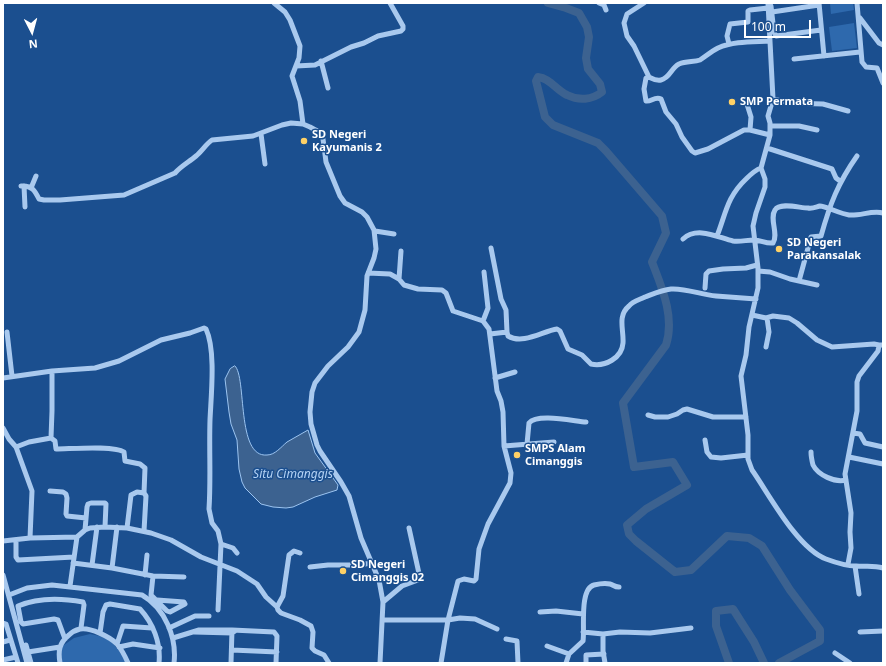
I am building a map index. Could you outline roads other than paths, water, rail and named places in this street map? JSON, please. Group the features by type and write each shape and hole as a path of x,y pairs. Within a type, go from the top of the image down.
{"street":[{"path":"274,3 285,12 298,39 300,52 292,76 300,101 303,124"},
{"path":"296,66 315,65 343,50 364,43 378,36 401,31 403,26 390,3"},
{"path":"599,3 604,5 606,10"},
{"path":"644,3 627,14 624,23 626,34 634,46 649,77 656,80 662,80 669,75 673,68 678,65 688,61 698,61 716,49 728,44 770,41"},
{"path":"771,3 769,8 773,99 768,116 770,135 761,168 766,184 753,223 758,268 758,288 746,355 740,376 746,418 749,465 791,529 820,556 856,566 883,568"},
{"path":"857,3 862,63 866,67 877,68 883,83"},
{"path":"728,44 727,36 730,24 748,22 748,11 750,10 819,4 824,56"},
{"path":"769,8 776,36 821,30"},
{"path":"859,17 879,43 883,45"},
{"path":"794,59 860,52"},
{"path":"321,61 328,88"},
{"path":"649,77 646,78 644,83 645,100 647,101 656,98 661,99 666,112 676,124 682,137 694,153 700,153 742,130 750,130 770,135"},
{"path":"773,99 790,103 823,104 848,111"},
{"path":"746,101 751,117 750,130"},
{"path":"25,207 23,186 31,188 36,192 39,199 44,200 70,200 124,195 175,173 182,166 197,156 212,140 244,138 261,134 282,125 291,123 303,124 321,133 326,162 342,200 362,212 367,217 375,231 376,248 368,273 365,310 359,332 348,347 323,372 315,383 312,392 310,412 311,424 317,445 347,490 361,538 379,580 383,602 380,663"},
{"path":"770,126 799,126 817,130"},
{"path":"261,134 265,164"},
{"path":"767,148 832,169 836,178 840,181"},
{"path":"799,281 808,242 811,236 821,236 828,209 840,181 857,156"},
{"path":"717,236 725,210 735,190 752,173 761,168"},
{"path":"31,188 36,176"},
{"path":"683,239 693,234 702,233 735,241 755,240 769,243 774,242 774,214 778,208 788,206 810,209 820,206 850,215 877,212 883,213"},
{"path":"375,231 394,234"},
{"path":"491,248 501,299 506,310 508,336 513,338 530,338 557,329 560,331 566,346 570,351 582,355 591,364 595,365 606,363 617,356 622,348 621,324 624,310 632,303 655,293 673,289 715,296 756,299"},
{"path":"399,278 401,251"},
{"path":"705,288 706,274 709,271 743,268 758,268 817,285"},
{"path":"483,321 488,308 484,272"},
{"path":"368,273 390,274 399,278 404,285 409,287 442,290 446,293 453,312 483,321 489,329 490,334 495,378 504,412 504,446 511,478 510,483 488,524 479,549 476,579 474,581 464,579 458,581 448,620 441,663"},
{"path":"752,315 767,318 773,316 792,319 816,340 832,348 874,344 881,345 858,378 857,411 846,468 846,480 851,513 851,548 848,564"},
{"path":"766,348 769,332 767,318"},
{"path":"3,378 104,366 119,361 161,340 204,328 206,329 210,348 212,379 210,419 210,509 212,523 218,532 222,544 218,610"},
{"path":"7,332 12,376"},
{"path":"490,334 507,332"},
{"path":"50,438 52,371"},
{"path":"495,378 514,372"},
{"path":"648,415 668,417 685,409 713,417 746,418"},
{"path":"527,444 528,426 532,419 545,418 586,422"},
{"path":"3,428 8,439 16,447 32,491 30,538"},
{"path":"853,433 860,434 865,443 883,447"},
{"path":"16,447 29,442 50,438 55,441 56,449 109,448 122,450 124,452 124,461 139,464 145,468 144,531"},
{"path":"705,440 707,452 711,457 721,458 748,455"},
{"path":"504,446 554,442"},
{"path":"811,452 814,466 817,470 838,481 846,480"},
{"path":"849,457 883,464"},
{"path":"50,490 63,492 66,494 67,516 86,518"},
{"path":"127,528 131,496 136,492 145,494"},
{"path":"85,530 88,504 92,503 105,503 107,510 105,526"},
{"path":"70,586 77,537 85,530 105,526 127,528 162,536 201,557 238,571 257,584 269,601 277,607 281,613 311,626 313,632 312,648 324,655 329,663"},
{"path":"92,566 97,527"},
{"path":"112,568 117,527"},
{"path":"383,602 402,586 420,578 409,528"},
{"path":"3,541 30,538 77,537"},
{"path":"16,540 16,557 18,560 73,560 92,566 112,568 145,575 184,577"},
{"path":"222,544 233,548 237,552"},
{"path":"277,607 283,596 289,555 294,551 300,552"},
{"path":"145,575 147,555"},
{"path":"310,567 372,563"},
{"path":"856,566 859,594"},
{"path":"3,574 27,663"},
{"path":"153,576 151,595 157,600 173,638 175,646 174,663"},
{"path":"566,663 569,654 583,642 585,594 589,587 608,584 614,587 619,587"},
{"path":"9,595 27,588 41,585 70,586 142,596 170,612 185,604 184,602 157,600"},
{"path":"64,639 58,620 54,619 22,624 18,606 34,601 57,598 83,602 84,605 81,628"},
{"path":"100,633 104,608 106,605 110,604 141,609 152,628 160,648 160,663"},
{"path":"540,612 556,611 583,614"},
{"path":"169,628 195,616 210,616"},
{"path":"383,620 475,619 497,628"},
{"path":"5,624 18,663"},
{"path":"118,646 123,626 152,628"},
{"path":"60,663 60,647 64,639 81,628 100,633 110,638 118,646 129,663"},
{"path":"583,632 603,634 620,632 658,632 691,628"},
{"path":"173,638 191,632 233,631 276,633 276,663"},
{"path":"231,663 233,631"},
{"path":"860,632 883,631"},
{"path":"603,634 605,663"},
{"path":"506,639 517,641 518,663"},
{"path":"3,642 10,640"},
{"path":"118,646 129,644 160,648"},
{"path":"26,645 31,663"},
{"path":"547,646 569,654"},
{"path":"28,652 60,647"},
{"path":"232,650 277,652"},
{"path":"835,653 850,663"},
{"path":"586,663 586,655 604,654"},
{"path":"3,660 16,657"}],"water":[{"name":"Situ Cimanggis","path":"235,366 239,373 246,431 251,444 257,452 267,455 273,454 287,442 308,430 315,453 338,485 337,490 315,497 293,507 286,508 261,504 245,488 239,469 237,440 231,424 225,379 230,369"}],"waterway":[{"path":"548,3 579,13 587,27 589,37 586,58 588,69 600,84 602,92 590,98 576,98 563,93 550,82 538,77 536,81 545,117 553,125 598,143 662,216 666,233 652,262 663,292 668,313 669,324 666,345 623,403 634,467 673,462 687,485 646,509 627,525 629,534 675,572 691,570 727,536 749,538 762,546 790,590 820,630 820,641 779,663"},
{"path":"729,663 716,626 716,611 733,609 754,642 764,663"}],"place":[{"name":"SMP Permata","path":"732,102"},
{"name":"SD Negeri Kayumanis 2","path":"304,141"},
{"name":"SD Negeri Parakansalak","path":"779,249"},
{"name":"SMPS Alam Cimanggis","path":"517,455"},
{"name":"SD Negeri Cimanggis 02","path":"343,571"}]}
